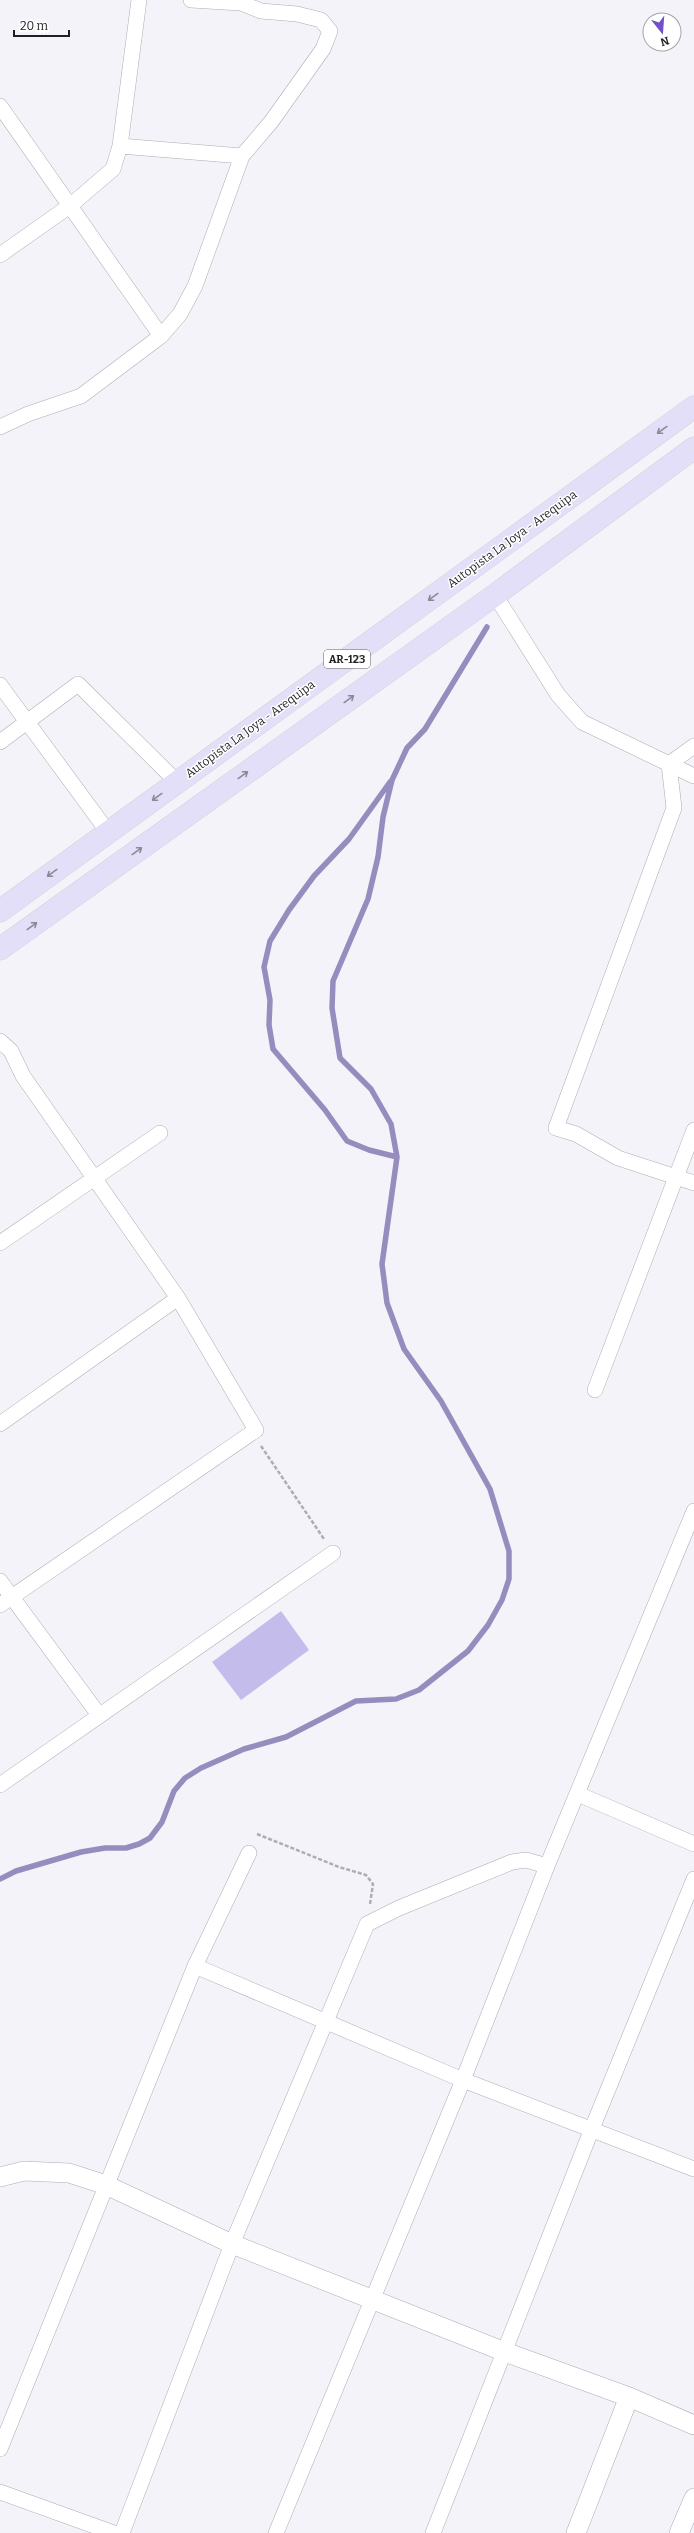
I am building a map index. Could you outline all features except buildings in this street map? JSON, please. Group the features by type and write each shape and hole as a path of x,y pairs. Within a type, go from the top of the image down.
{"main road":[{"name":"Autopista La Joya - Arequipa","path":"0,911 694,407"},
{"name":"AR-123","path":"0,949 494,595 694,448"}],"street":[{"path":"0,255 71,205 113,169 120,146 139,0"},
{"path":"0,427 28,414 81,396 161,336 180,314 196,286 242,156 271,122 311,67 323,49 330,31 321,20 297,14 261,11 241,3 191,0"},
{"path":"0,106 71,205 161,336"},
{"path":"120,146 242,156"},
{"path":"494,595 558,695 582,722 694,776"},
{"path":"0,684 28,720 108,832"},
{"path":"0,742 78,684 178,782"},
{"path":"669,764 694,746"},
{"path":"669,764 674,808 556,1128 576,1134 618,1158 694,1183"},
{"path":"0,1041 11,1051 23,1076 178,1298 256,1430 6,1601"},
{"path":"595,1390 694,1130"},
{"path":"0,1243 160,1133"},
{"path":"0,1424 178,1298"},
{"path":"276,2533 463,2080 547,1866 693,1516"},
{"path":"0,1785 98,1715 333,1553"},
{"path":"0,1581 6,1601 98,1715"},
{"path":"578,1794 694,1844"},
{"path":"0,2450 195,1966 249,1853"},
{"path":"122,2533 232,2244 367,1924 400,1908 512,1862 526,1860 547,1866"},
{"path":"433,2533 591,2131 694,1879"},
{"path":"195,1966 326,2020 463,2080 591,2131 694,2169"},
{"path":"0,2177 24,2171 69,2173 106,2185 232,2244 505,2352 629,2397 694,2425"},
{"path":"576,2533 629,2397"},
{"path":"0,2492 114,2533"},
{"path":"679,2533 694,2498"}],"path":[{"path":"256,1430 262,1448 333,1553"},
{"path":"257,1834 339,1867 366,1875 373,1884 367,1924"}],"shaded area":[{"path":"281,1611 309,1650 241,1700 212,1662"}],"waterway":[{"path":"0,1879 16,1871 81,1852 105,1848 126,1848 139,1844 150,1838 162,1822 174,1791 185,1778 201,1768 244,1749 286,1737 356,1701 396,1699 419,1690 468,1651 488,1625 502,1600 509,1579 509,1551 490,1489 441,1401 404,1349 387,1303 382,1264 397,1157 391,1124 371,1089 340,1058 332,1008 333,981 368,899 378,857 383,817 392,780 407,748 425,729 487,627"},
{"path":"390,782 349,839 314,876 289,910 270,941 264,967 270,1000 269,1025 273,1049 325,1110 347,1141 369,1150 397,1157"}]}
